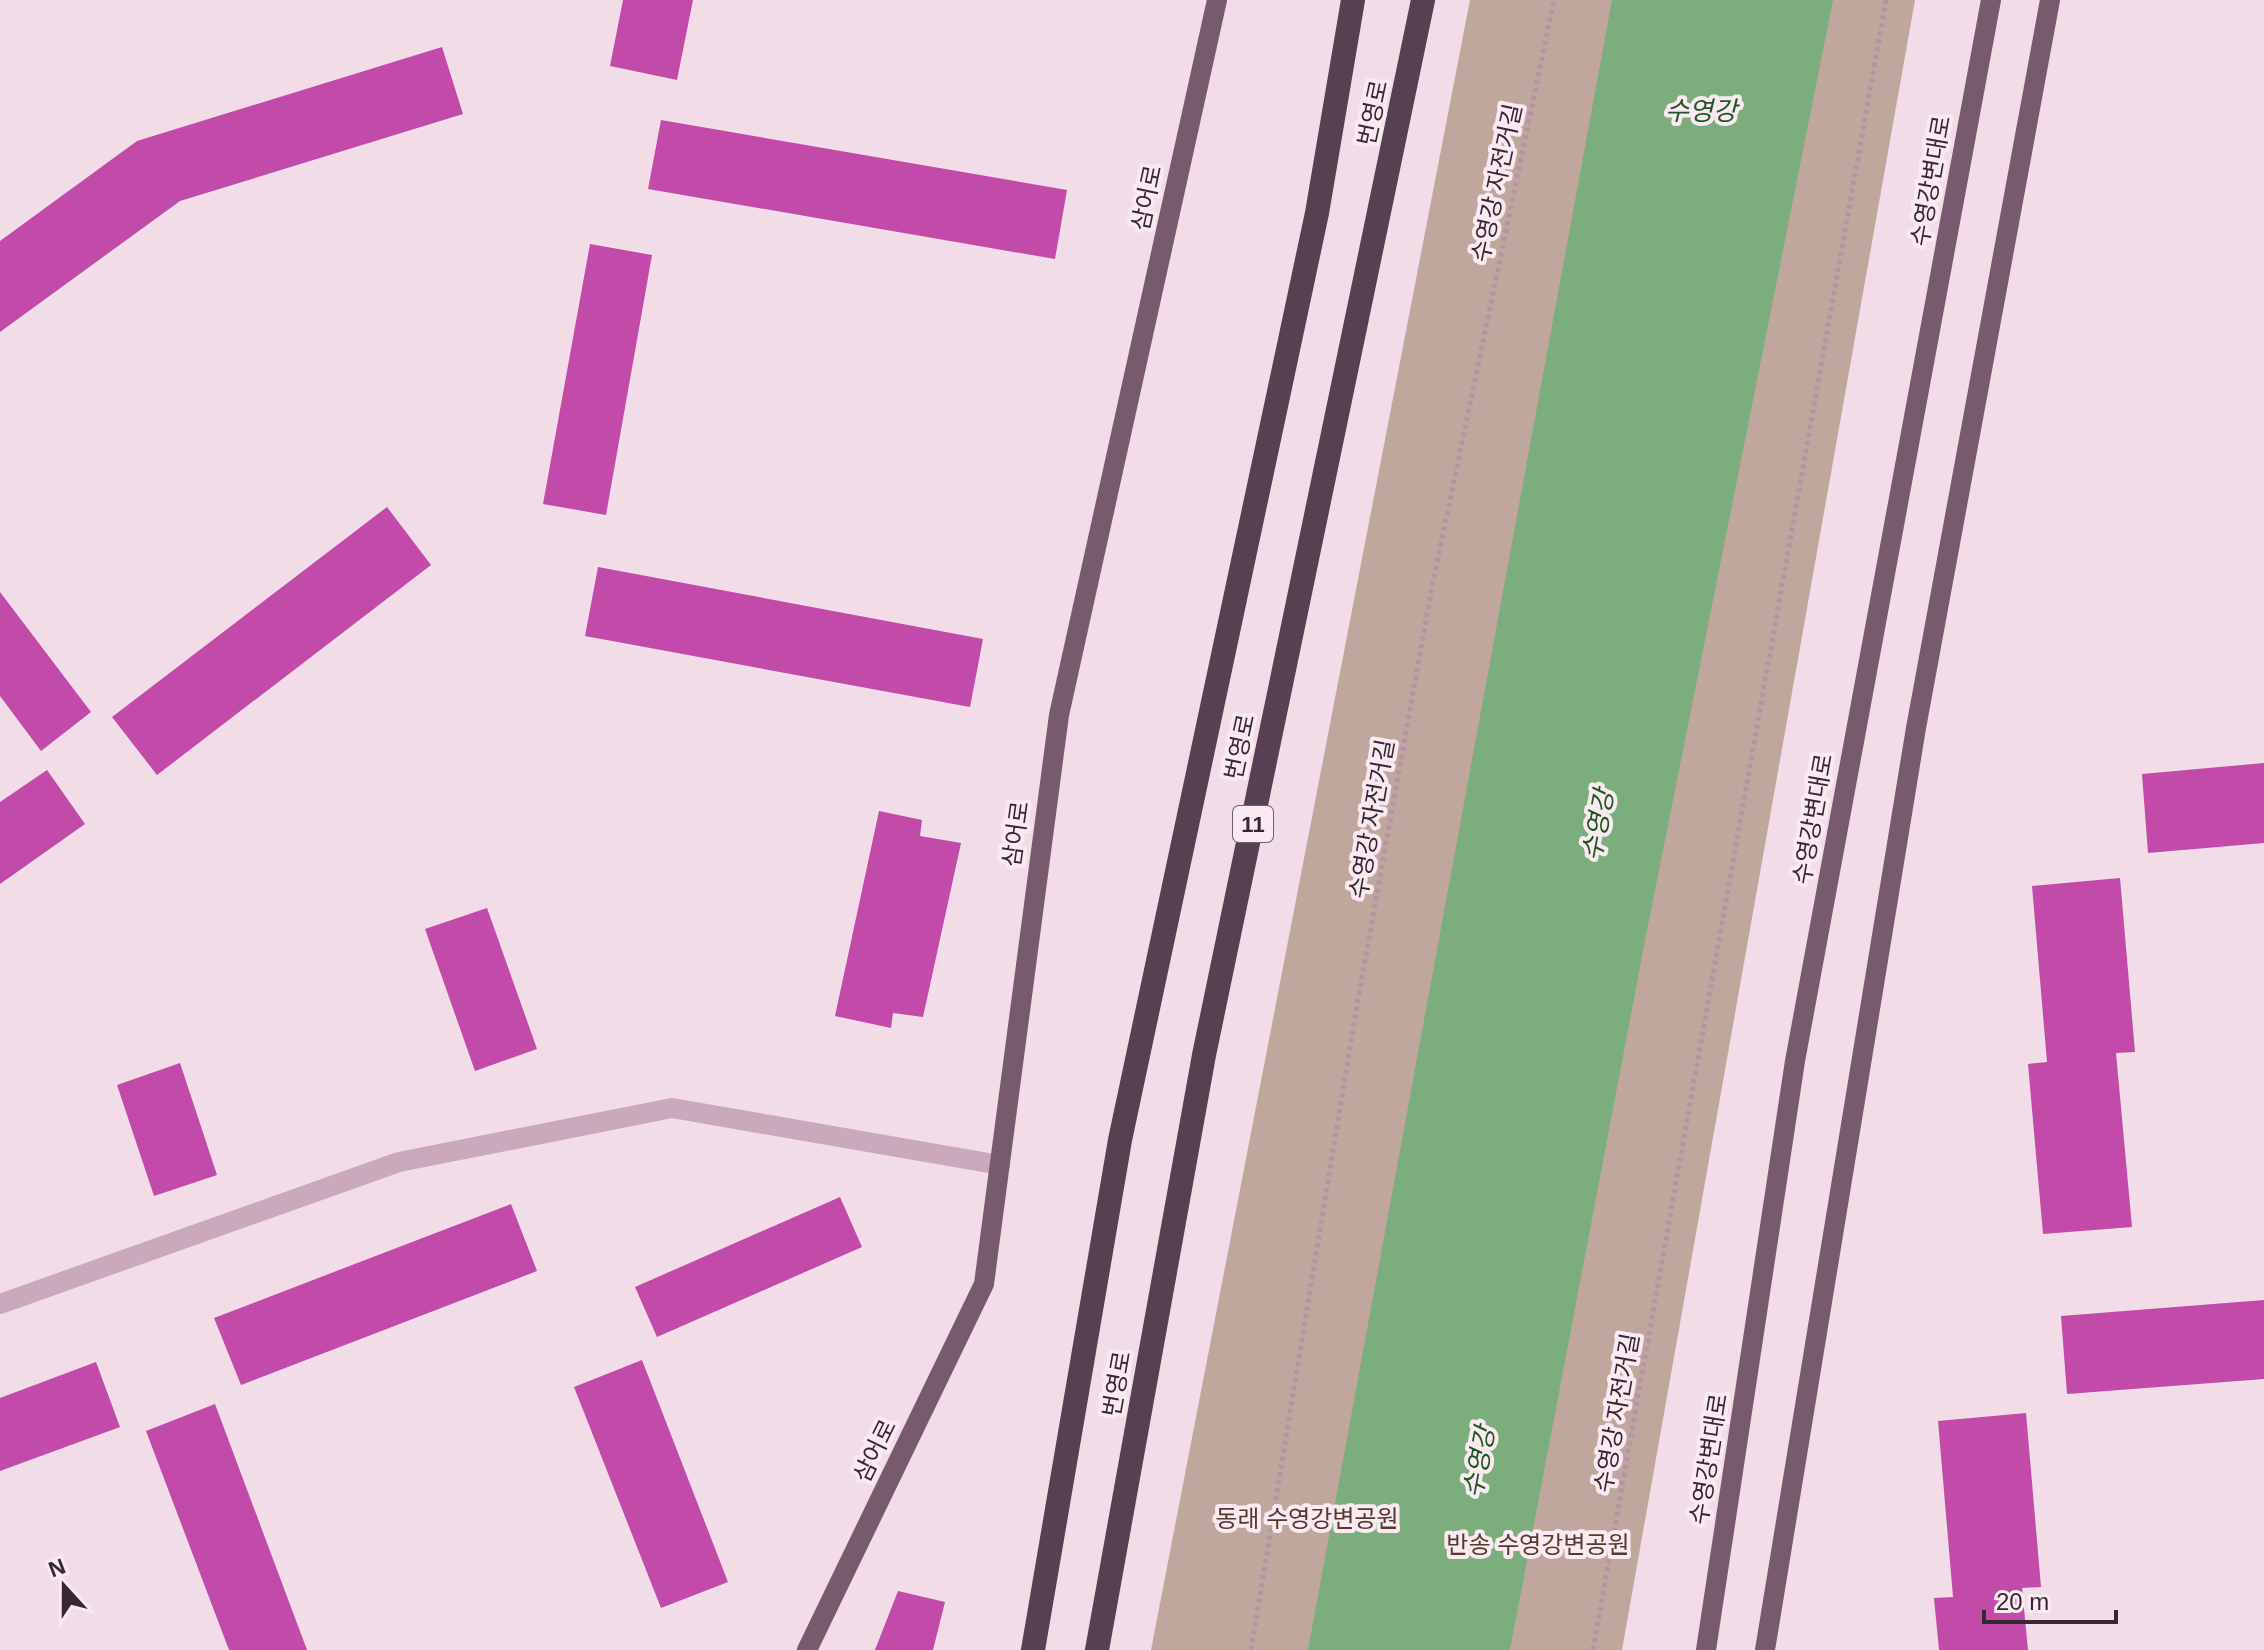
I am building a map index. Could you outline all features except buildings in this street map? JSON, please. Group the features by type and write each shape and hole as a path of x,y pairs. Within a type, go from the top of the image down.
{"highway":[{"name":"번영로","path":"1033,1650 1120,1140 1317,213 1353,0"},
{"name":"번영로","path":"1097,1650 1204,1055 1423,0"}],"main road":[{"name":"삼어로","path":"807,1650 984,1284 1059,715 1217,0"},
{"name":"수영강변대로","path":"1706,1650 1795,1061 1991,0"},
{"path":"1765,1650 1916,728 2050,0"}],"lane":[{"path":"0,1304 399,1162 672,1108 1000,1165"}],"path":[{"name":"수영강 자전거길","path":"1251,1650 1357,1005 1432,587 1554,0"},
{"name":"수영강 자전거길","path":"1593,1650 1886,0"}],"green space":[{"path":"1470,0 1915,0 1622,1650 1151,1650"}],"water":[{"name":"수영강","path":"1612,0 1833,0 1648,925 1510,1650 1308,1650"}],"park label":[{"name":"동래 수영강변공원","path":"1307,1519"},
{"name":"반송 수영강변공원","path":"1538,1545"}]}
